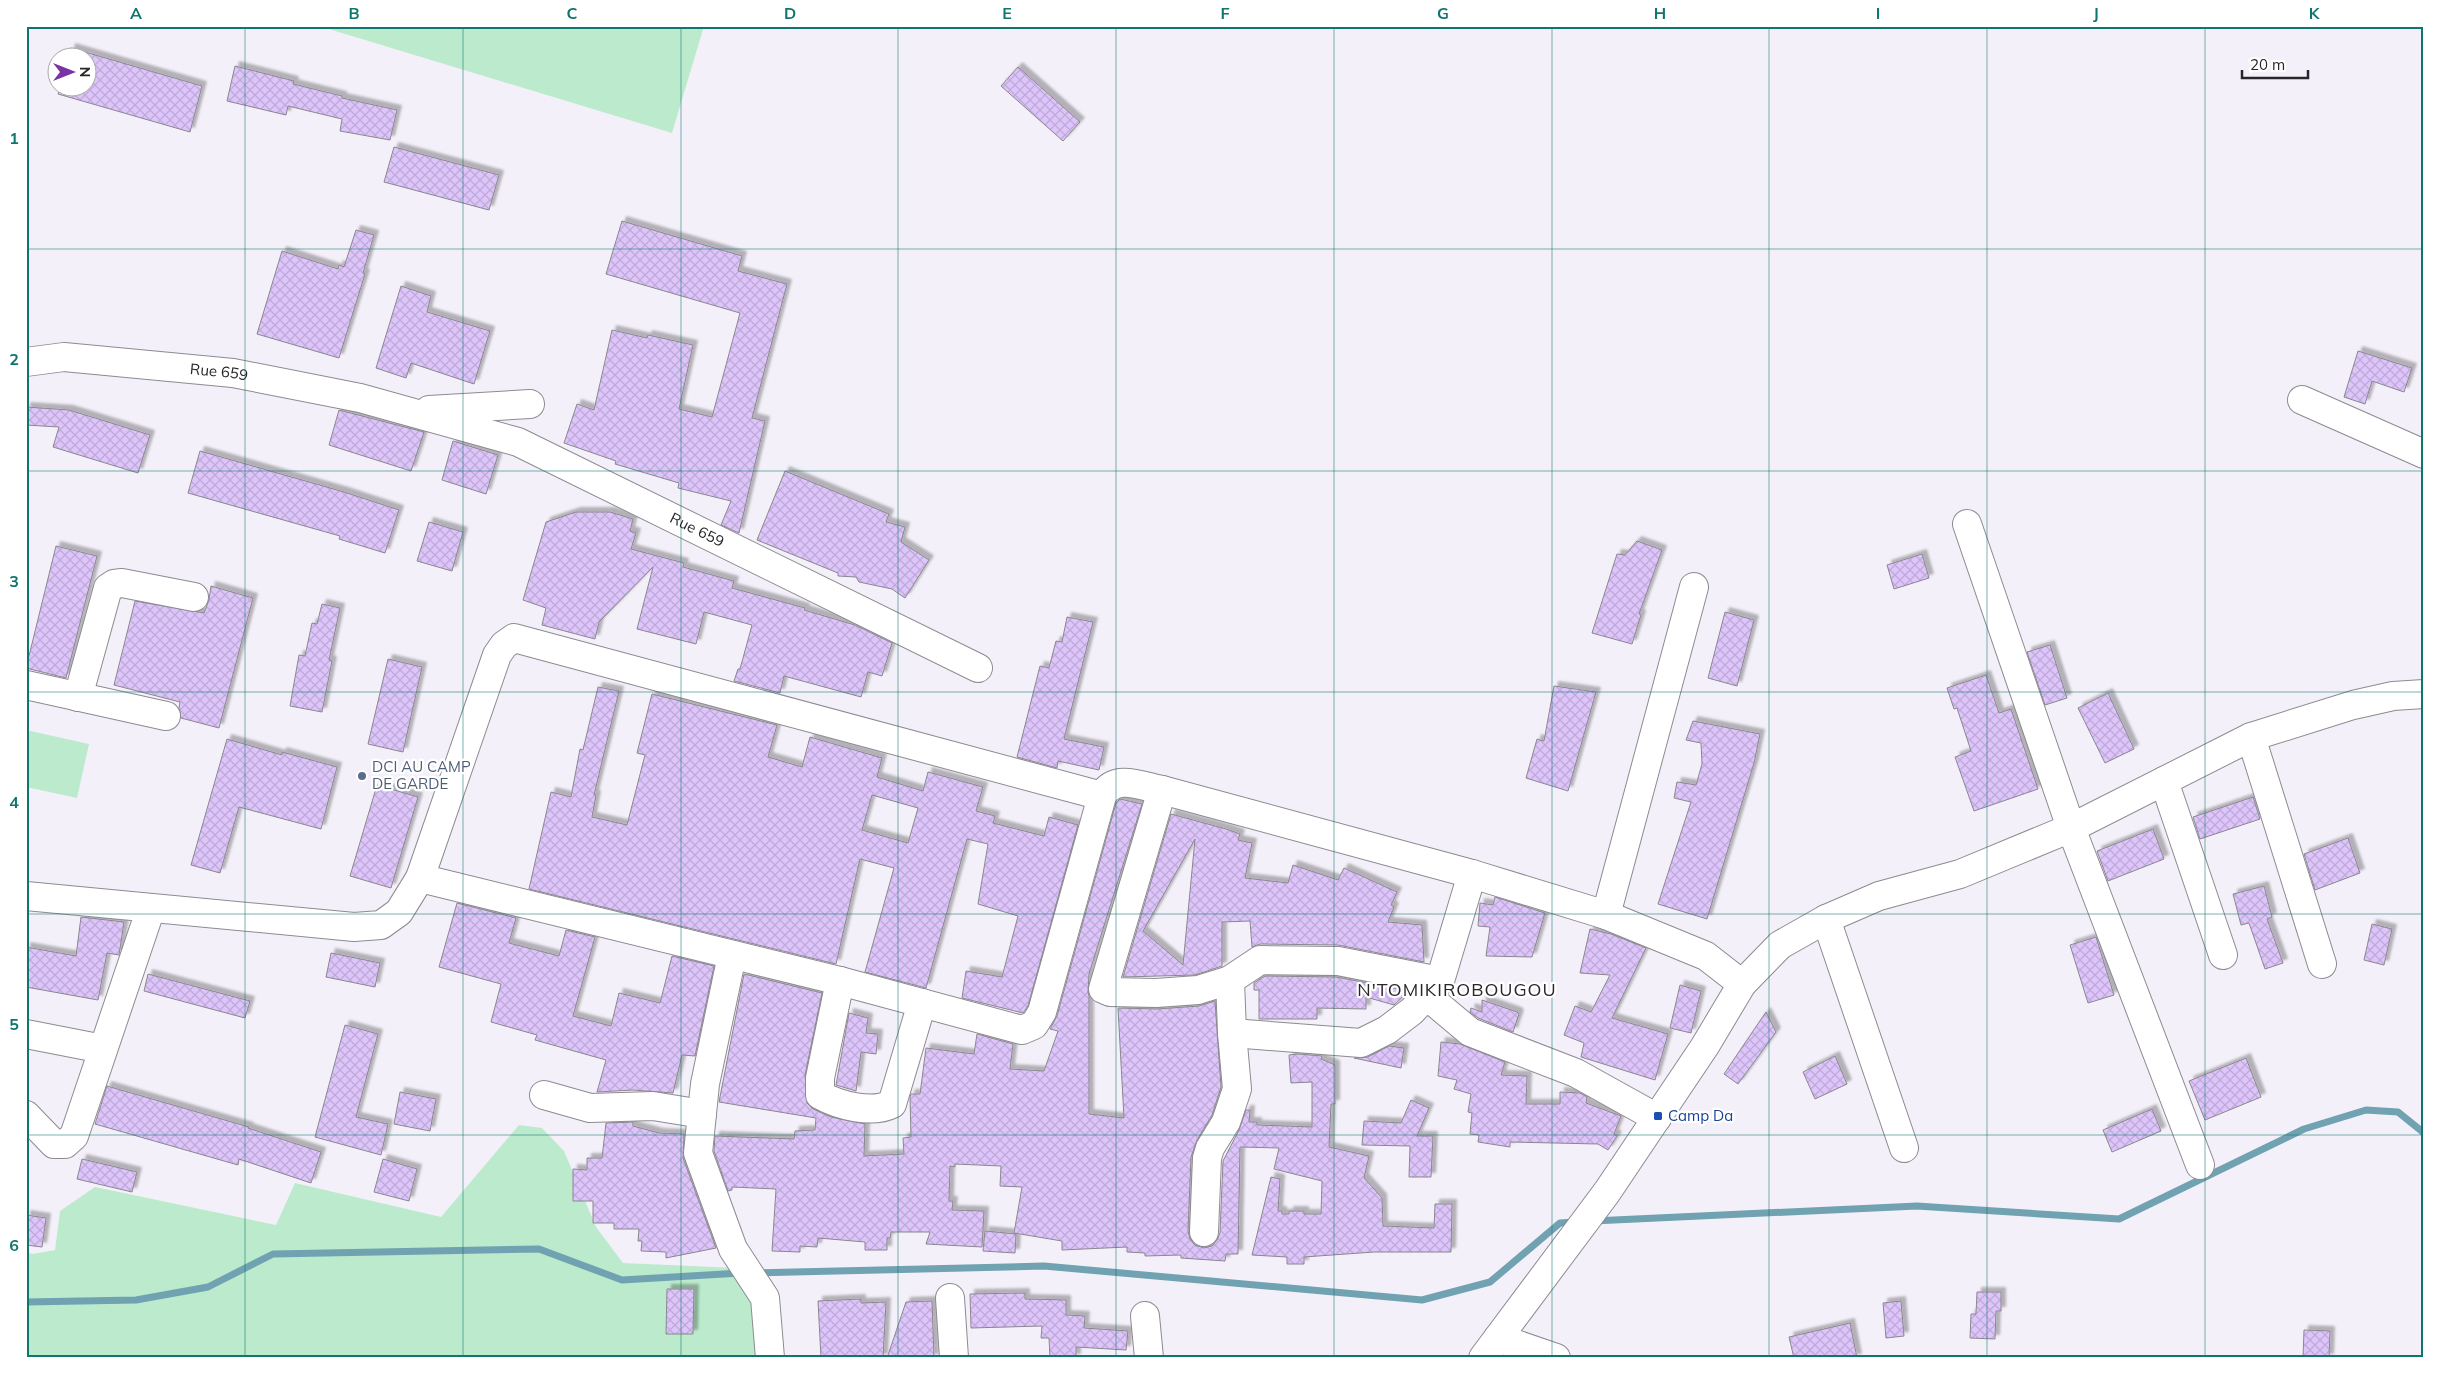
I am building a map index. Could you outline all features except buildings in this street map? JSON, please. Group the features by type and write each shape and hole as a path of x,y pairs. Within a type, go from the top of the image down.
{"street":[{"name":"Rue 659","path":"26,362 64,357 233,373 360,398 518,442 978,668"},
{"path":"2302,400 2424,454"},
{"name":"Rue 659","path":"408,411 530,404"},
{"path":"1967,524 2071,828 2200,1165"},
{"path":"78,697 108,588 122,583 194,597"},
{"path":"1606,915 1694,587"},
{"path":"26,896 354,927 381,924 399,912 420,878 497,655 504,645 514,638 1102,796"},
{"path":"26,686 166,716"},
{"path":"1556,1358 1491,1348 1603,1198 1657,1118 1742,984 1780,945 1826,920 1879,896 1960,874 2071,828 2252,738 2353,705 2394,696 2424,694"},
{"path":"2252,738 2322,964"},
{"path":"2164,781 2223,955"},
{"path":"420,878 840,981 1022,1030 1034,1025 1042,1012 1102,796 1108,787 1121,782 1162,790 1472,874 1606,915 1706,956 1742,984"},
{"path":"1162,790 1103,989 1110,992 1156,993 1198,990 1230,980 1260,960 1338,961 1434,988 1470,1032 1576,1073 1657,1118"},
{"path":"1232,1033 1361,1043 1388,1030 1412,1011 1434,988 1472,874"},
{"path":"26,1115 54,1144 65,1144 74,1136 151,908"},
{"path":"1826,920 1904,1148"},
{"path":"732,955 705,1084 698,1153 733,1248 765,1298 770,1358"},
{"path":"1204,1232 1206,1158 1226,1122 1237,1088 1230,980"},
{"path":"840,981 820,1078 820,1095 832,1102 881,1110 892,1104 922,1004"},
{"path":"26,1034 103,1049"},
{"path":"544,1095 590,1108 653,1106 702,1114"},
{"path":"950,1298 954,1358"},
{"path":"1145,1316 1149,1358"}],"green space":[{"path":"319,26 704,26 672,133"},
{"path":"26,730 89,744 77,798 26,787"},
{"path":"519,1125 542,1128 564,1151 596,1227 623,1263 737,1268 768,1298 773,1358 26,1358 26,1252 32,1254 55,1250 60,1211 95,1187 276,1225 295,1183 441,1217"}],"waterway":[{"path":"1593,1221 1917,1206 2119,1219 2304,1129 2366,1110 2398,1112 2424,1133"},
{"path":"756,1273 1044,1266 1422,1300 1490,1282 1560,1223 1575,1222"},
{"path":"26,1302 136,1300 208,1287 273,1254 539,1249 622,1280 741,1273"}],"place":[{"name":"DCI AU CAMP DE GARDE","path":"362,776"},
{"name":"Camp Da","path":"1658,1116"}],"district":[{"name":"N'TOMIKIROBOUGOU","path":"1457,990"}]}
